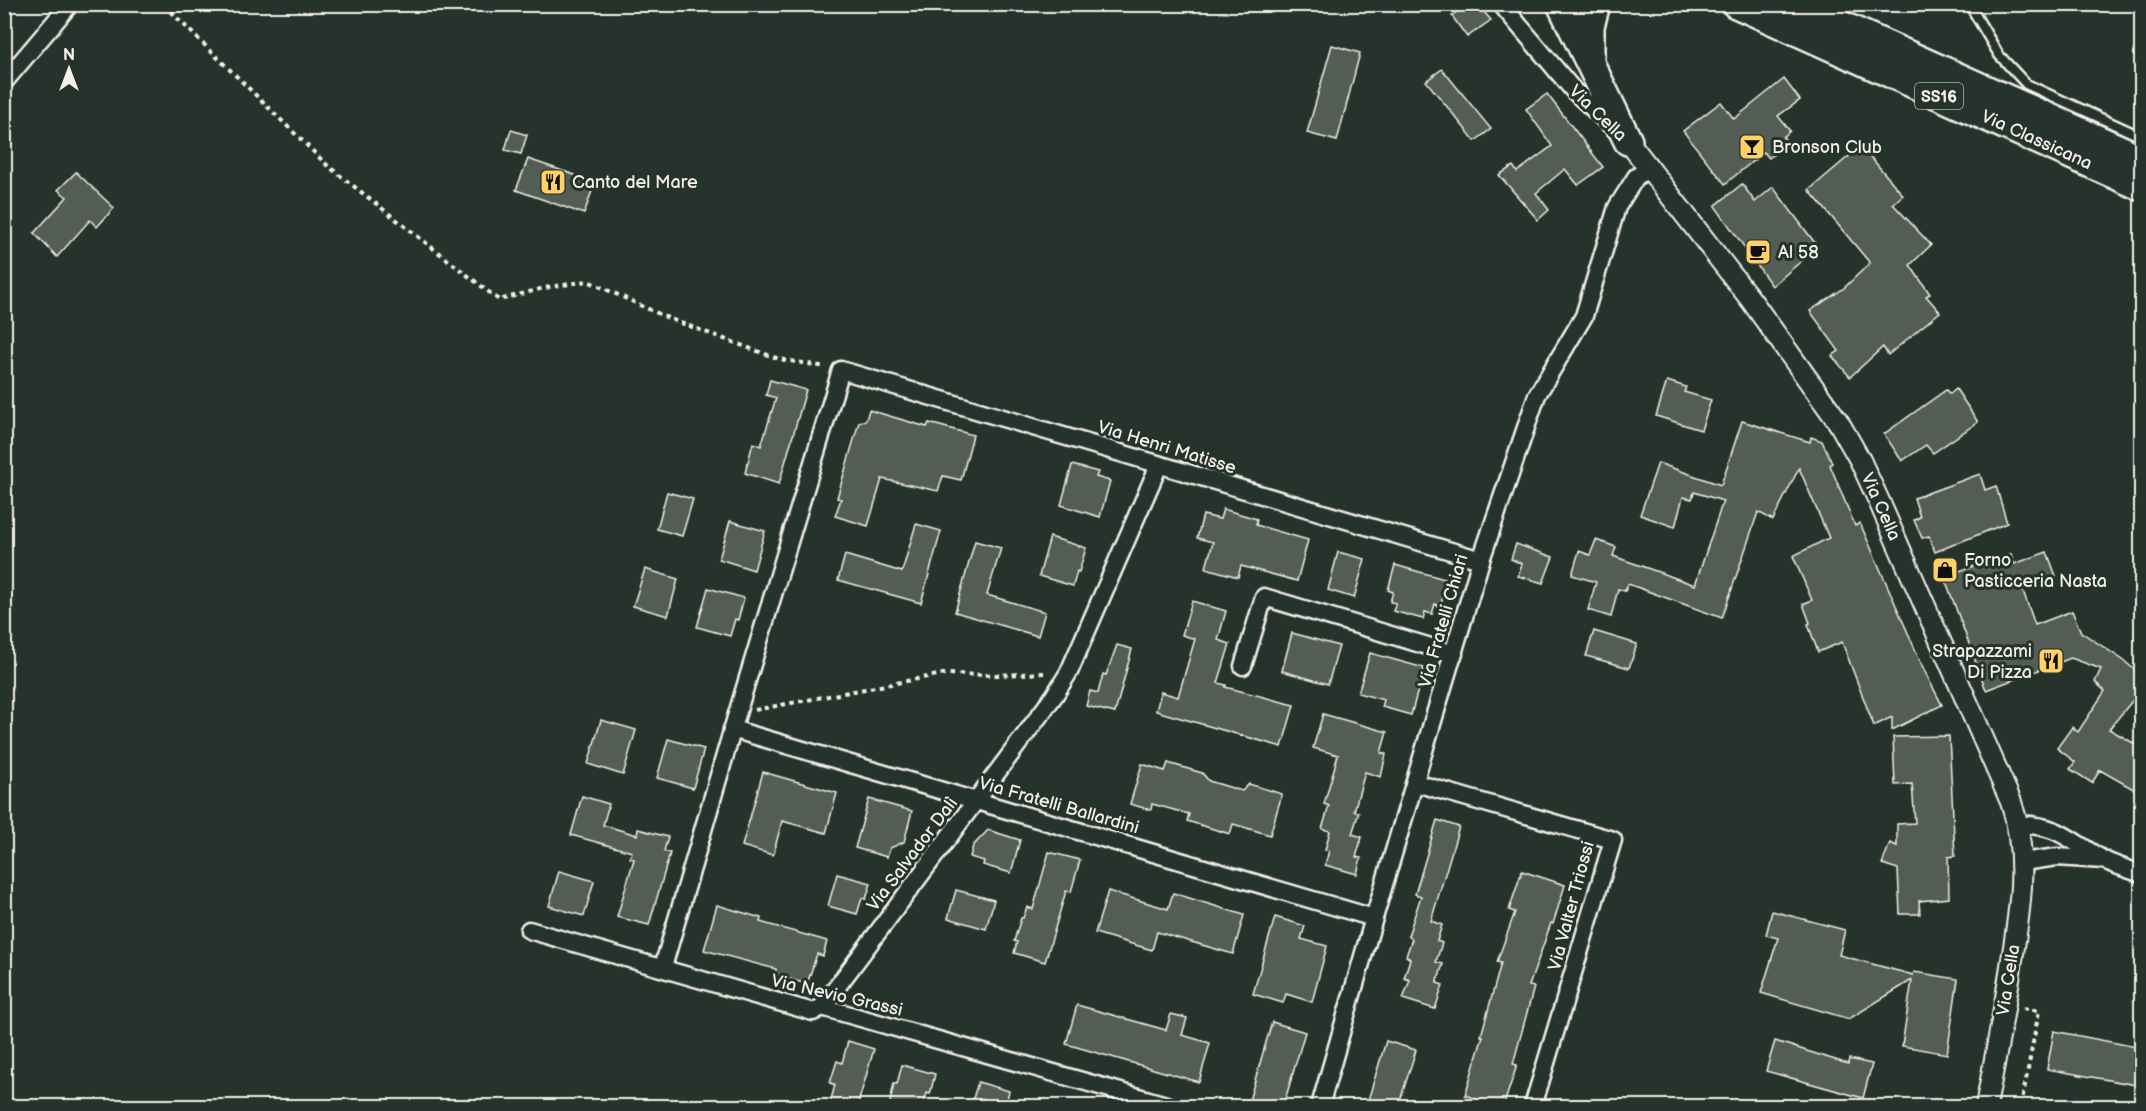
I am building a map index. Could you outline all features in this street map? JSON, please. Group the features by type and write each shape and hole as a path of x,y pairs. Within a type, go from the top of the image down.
{"highway":[{"path":"1561,4 1628,141"},
{"path":"1590,66 1590,26 1596,4"},
{"name":"Via Classicana","path":"1736,4 2142,187"},
{"name":"Via Classicana","path":"1794,4 2142,159"}],"street":[{"path":"4,82 70,4"},
{"name":"Via Cella","path":"1501,4 1574,91 1628,141 1751,300 1839,423 1860,460 2011,802 2019,825 2023,862 2005,1004 1986,1107"},
{"name":"Via Fratelli Chiari","path":"1320,1107 1481,560 1537,396 1584,316 1617,207 1636,177 1649,168"},
{"path":"663,967 842,370"},
{"name":"Via Henri Matisse","path":"842,370 1481,560"},
{"name":"Via Salvador Dalì","path":"822,1007 1054,696 1069,672 1159,465"},
{"path":"1243,666 1264,597 1454,654"},
{"name":"Via Fratelli Ballardini","path":"735,722 976,801 1374,918"},
{"name":"Via Valter Triossi","path":"1416,783 1613,840 1533,1107"},
{"path":"2019,825 2036,824 2053,829 2105,860 2142,874"},
{"path":"2023,862 2057,857 2105,860"},
{"name":"Via Nevio Grassi","path":"529,930 813,1012 822,1007 1170,1107"}],"lane":[{"path":"1969,4 1999,55 2026,84 2142,137"}],"path":[{"path":"166,4 174,15 328,165 499,300 544,288 588,281 670,319 779,358 842,370"},
{"path":"735,722 943,674 997,675 1069,672"},
{"path":"2005,1004 2039,1011 2021,1107"}],"building":[{"path":"1466,4 1477,4 1491,20 1467,37 1452,16"},
{"path":"1332,45 1360,53 1337,141 1307,133"},
{"path":"1442,69 1491,129 1475,141 1426,81"},
{"path":"1784,79 1800,100 1778,116 1790,131 1783,137 1788,143 1769,158 1764,152 1725,184 1683,131 1721,102 1734,119"},
{"path":"1547,94 1603,167 1578,185 1565,169 1536,193 1549,210 1538,220 1499,175 1513,166 1517,172 1552,146 1526,109"},
{"path":"511,130 527,135 521,154 505,150"},
{"path":"1861,146 1903,195 1893,204 1931,245 1910,265 1930,294 1926,296 1940,312 1888,355 1883,347 1850,377 1832,356 1839,351 1810,311 1844,288 1870,263 1809,190"},
{"path":"528,159 595,182 584,214 516,190"},
{"path":"76,172 114,208 97,227 90,220 57,257 34,233 67,197 58,190"},
{"path":"1742,184 1755,202 1773,187 1818,247 1772,286 1715,206"},
{"path":"770,380 806,390 779,484 745,473 753,443 761,446 776,398 766,395"},
{"path":"1667,381 1686,387 1684,392 1711,400 1701,430 1656,416"},
{"path":"1956,389 1978,422 1933,453 1926,445 1902,461 1884,434 1946,390 1950,394"},
{"path":"869,410 927,427 929,423 973,435 961,480 943,476 938,491 882,479 868,526 835,516 841,499 837,498 859,422 866,420"},
{"path":"1742,421 1810,442 1811,437 1822,441 1855,526 1860,523 1925,672 1942,705 1892,730 1892,717 1874,726 1842,642 1818,652 1803,604 1812,600 1793,556 1829,538 1799,468 1773,520 1758,512 1722,618 1628,584 1625,591 1618,589 1611,617 1588,610 1596,582 1572,575 1579,551 1590,555 1596,540 1616,547 1613,556 1695,585 1723,501 1694,492 1692,499 1683,497 1675,527 1640,515 1658,463 1721,485"},
{"path":"1072,465 1098,472 1096,477 1110,481 1100,517 1061,505"},
{"path":"1980,474 1985,490 1996,486 2007,523 1935,552 1929,536 1922,538 1914,520 1920,517 1914,498"},
{"path":"667,492 693,499 682,536 657,529"},
{"path":"1223,509 1257,519 1256,525 1308,540 1297,581 1241,566 1238,577 1206,568 1213,542 1197,538 1203,515 1220,519"},
{"path":"730,521 765,531 754,570 719,559"},
{"path":"916,524 941,531 921,603 838,580 845,555 902,572"},
{"path":"1050,537 1086,548 1073,586 1039,576"},
{"path":"975,541 1001,548 987,595 1045,612 1038,636 955,612"},
{"path":"1516,544 1553,557 1543,583 1518,576 1522,564 1511,559"},
{"path":"1338,552 1365,559 1354,598 1328,590"},
{"path":"2047,552 2056,576 2022,588 2035,625 2072,611 2081,632 2123,660 2142,676 2142,689 2109,729 2142,748 2142,794 2100,770 2092,783 2070,769 2075,762 2057,748 2072,727 2078,732 2105,691 2095,682 2101,669 2071,658 1986,690 1944,576 2011,554 2014,564"},
{"path":"1395,565 1448,580 1440,607 1435,604 1432,614 1425,612 1423,619 1393,611 1396,603 1390,602 1393,592 1388,590"},
{"path":"645,569 678,579 668,616 633,606"},
{"path":"708,588 744,598 738,620 735,619 730,636 697,627"},
{"path":"1192,601 1226,611 1218,640 1230,644 1218,683 1226,685 1225,687 1294,705 1282,747 1156,711 1161,692 1178,697 1195,639 1182,635"},
{"path":"1594,631 1637,644 1629,668 1586,656"},
{"path":"1292,633 1339,646 1328,684 1282,671"},
{"path":"1117,645 1132,649 1115,713 1086,706 1090,691 1098,693 1103,674 1106,675"},
{"path":"1370,653 1424,668 1411,715 1382,707 1384,700 1358,693"},
{"path":"1323,714 1387,732 1381,753 1386,754 1381,777 1365,772 1354,811 1359,812 1352,834 1362,837 1356,857 1361,858 1357,874 1325,865 1329,851 1325,850 1330,831 1322,829 1329,806 1324,804 1338,755 1313,748"},
{"path":"601,720 636,730 623,775 588,764"},
{"path":"1949,736 1955,856 1948,857 1949,898 1919,901 1920,914 1900,914 1898,869 1882,864 1890,843 1897,846 1897,824 1915,823 1912,784 1895,785 1893,737"},
{"path":"668,739 704,749 693,788 657,778"},
{"path":"1168,763 1202,773 1209,781 1242,791 1249,784 1282,794 1270,835 1233,824 1230,834 1187,821 1189,814 1152,804 1151,810 1130,804 1142,764 1165,771"},
{"path":"763,772 837,793 826,833 782,821 773,855 742,846"},
{"path":"582,796 609,804 603,825 637,835 638,829 668,837 664,851 670,853 649,925 617,917 634,859 630,858 632,852 571,835"},
{"path":"869,799 912,811 904,842 890,848 887,857 855,848"},
{"path":"1437,820 1459,827 1431,921 1442,925 1437,941 1442,943 1436,962 1443,964 1437,983 1443,985 1435,1009 1403,999 1410,980 1404,978 1410,959 1406,956 1412,939 1408,936 1421,896 1415,894"},
{"path":"988,830 1020,840 1011,873 983,865 984,861 970,857 973,846"},
{"path":"1049,852 1080,860 1071,892 1066,891 1045,962 1014,953 1017,942 1014,941 1027,907 1033,909"},
{"path":"559,871 594,881 584,916 549,906"},
{"path":"1522,871 1565,885 1529,986 1534,987 1513,1064 1517,1065 1503,1107 1498,1107 1465,1095 1483,1036 1481,1036 1501,963 1497,962 1515,912 1509,910"},
{"path":"837,874 871,883 866,899 862,898 857,914 828,906"},
{"path":"956,890 994,900 986,929 948,918"},
{"path":"1108,891 1168,909 1173,893 1244,915 1233,954 1157,932 1152,950 1095,933"},
{"path":"717,905 761,918 760,922 827,941 823,956 817,954 807,984 775,975 776,969 704,950"},
{"path":"1772,911 1845,930 1839,955 1913,975 1914,972 1958,979 1947,1054 1902,1046 1912,980 1849,1019 1761,993 1778,938 1766,935"},
{"path":"1275,917 1305,926 1301,939 1327,946 1312,1002 1286,994 1283,1003 1253,994"},
{"path":"1077,1005 1166,1030 1171,1014 1187,1018 1182,1035 1210,1043 1199,1082 1066,1044"},
{"path":"1272,1022 1305,1032 1283,1107 1257,1107 1248,1104"},
{"path":"2054,1031 2142,1048 2142,1086 2047,1069"},
{"path":"848,1041 874,1049 857,1107 829,1107 835,1085 830,1083 837,1061 842,1063"},
{"path":"1386,1041 1416,1050 1398,1107 1366,1107"},
{"path":"1775,1041 1848,1064 1849,1059 1872,1064 1863,1098 1766,1071"},
{"path":"902,1065 935,1074 930,1094 927,1093 923,1107 889,1107 894,1083 897,1084"},
{"path":"978,1082 1009,1091 1005,1107 974,1107 975,1103 972,1102"}],"place":[{"name":"Bronson Club","path":"1752,147"},
{"name":"Canto del Mare","path":"553,182"},
{"name":"Al 58","path":"1758,252"},
{"name":"Forno Pasticceria Nasta","path":"1945,570"},
{"name":"Strapazzami Di Pizza","path":"2051,661"}]}
